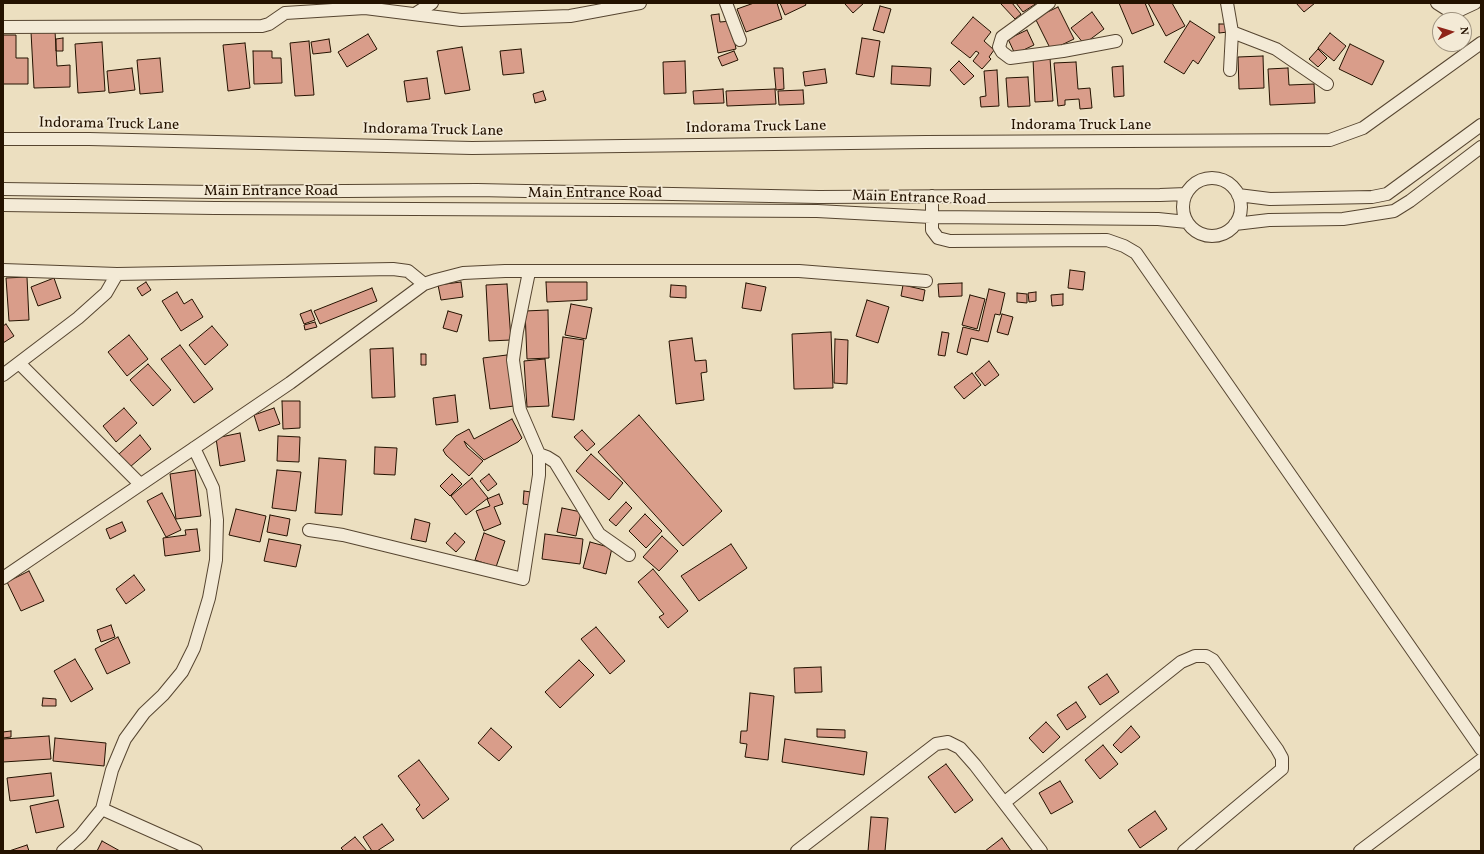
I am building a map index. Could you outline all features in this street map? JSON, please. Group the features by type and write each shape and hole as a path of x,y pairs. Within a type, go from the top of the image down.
{"street":[{"path":"415,14 432,3"},
{"path":"3,28 262,26 269,24 282,8 366,5 415,14 461,20 570,16 640,3"},
{"path":"726,3 740,40"},
{"path":"1049,3 1002,37 999,47 1002,52 1010,58 1063,51 1116,41"},
{"path":"1227,3 1232,32 1230,70"},
{"path":"1437,3 1448,10 1460,10 1475,3"},
{"path":"1232,32 1276,50 1327,84"},
{"name":"Indorama Truck Lane","path":"3,139 88,139 472,148 926,142 1330,140 1363,128 1481,43"},
{"path":"1238,195 1270,199 1372,197 1387,194 1481,124"},
{"path":"1235,224 1270,220 1343,219 1394,211 1410,201 1481,147"},
{"path":"1212,177 1228,182 1238,195 1241,205 1239,215 1235,224 1222,234 1206,235 1198,232 1187,222 1183,212 1183,203 1186,194 1197,182 1212,177"},
{"path":"3,189 214,192 476,190 811,197 1186,194"},
{"path":"932,196 932,230 938,238 950,241 1107,240 1124,246 1136,253 1481,749"},
{"name":"Main Entrance Road","path":"3,204 223,208 817,211 931,217 1158,219 1187,222"},
{"path":"3,270 117,274 393,269 408,271 424,284"},
{"path":"3,578 290,383 424,284 463,273 529,272 799,271 926,281"},
{"path":"309,530 343,535 522,579 539,475 539,454 520,410 513,360 517,331 529,272"},
{"path":"3,375 20,364 78,318 106,293 117,274"},
{"path":"20,364 140,484"},
{"path":"63,851 81,835 102,809 112,770 125,739 144,713 163,695 182,672 194,648 210,598 216,560 217,520 213,488 194,448"},
{"path":"539,454 555,462 599,534 629,555"},
{"path":"1005,802 1181,662 1195,656 1206,656 1213,660 1277,749 1282,758 1282,769 1184,851"},
{"path":"797,851 936,744 948,742 960,748 1005,802 1041,851"},
{"path":"1360,851 1481,760"},
{"path":"102,809 196,851"}],"building":[{"path":"754,3 777,3 782,19 746,32 737,9"},
{"path":"780,3 805,3 806,5 785,15"},
{"path":"864,3 853,13 845,4"},
{"path":"1012,3 1021,14 1015,19 1001,4"},
{"path":"1016,3 1037,3 1023,12"},
{"path":"1119,3 1145,3 1154,25 1132,34"},
{"path":"1148,3 1172,3 1185,26 1166,36"},
{"path":"1296,3 1315,3 1304,12"},
{"path":"880,6 891,9 884,33 873,30"},
{"path":"1058,7 1074,39 1051,50 1035,18"},
{"path":"1092,12 1104,29 1084,44 1071,28"},
{"path":"719,14 720,22 731,21 736,49 718,53 711,15"},
{"path":"973,17 991,32 984,41 994,50 989,57 991,59 982,69 973,61 979,53 976,51 970,58 951,43"},
{"path":"1190,21 1215,37 1198,64 1193,60 1184,74 1164,62"},
{"path":"1219,24 1227,24 1228,32 1219,33"},
{"path":"1027,30 1034,45 1015,54 1008,39"},
{"path":"55,31 57,66 70,65 70,87 34,88 31,32"},
{"path":"1330,33 1346,46 1334,61 1318,48"},
{"path":"368,34 377,49 347,67 338,52"},
{"path":"3,35 16,35 16,58 28,58 28,84 3,84"},
{"path":"63,38 63,51 56,51 56,39"},
{"path":"862,38 880,41 874,77 856,74"},
{"path":"329,39 331,52 313,54 311,42"},
{"path":"309,41 314,95 295,96 290,43"},
{"path":"102,42 105,91 78,93 75,44"},
{"path":"245,43 250,88 228,91 223,45"},
{"path":"1350,44 1384,61 1372,85 1339,69"},
{"path":"462,47 470,90 445,94 437,51"},
{"path":"521,49 524,73 503,75 500,51"},
{"path":"1318,49 1327,58 1318,67 1309,59"},
{"path":"253,51 272,51 272,58 281,58 282,83 254,84"},
{"path":"734,51 738,60 722,66 718,57"},
{"path":"1263,56 1264,88 1239,89 1238,57"},
{"path":"160,58 163,92 140,94 137,60"},
{"path":"1050,58 1053,101 1035,102 1033,59"},
{"path":"685,61 686,93 664,94 663,62"},
{"path":"959,61 974,76 964,85 950,70"},
{"path":"1076,62 1078,89 1090,88 1092,108 1080,109 1079,99 1065,100 1065,105 1058,106 1054,63"},
{"path":"892,66 931,68 930,86 891,84"},
{"path":"1123,66 1124,96 1114,97 1112,67"},
{"path":"132,68 135,90 109,93 107,71"},
{"path":"774,68 783,68 784,89 776,90"},
{"path":"1288,68 1289,85 1314,84 1315,103 1270,105 1268,69"},
{"path":"825,69 827,83 805,86 803,72"},
{"path":"997,70 999,106 981,107 980,97 986,96 984,71"},
{"path":"1028,77 1030,106 1008,107 1006,78"},
{"path":"427,78 430,99 407,102 404,81"},
{"path":"723,89 724,103 694,104 693,91"},
{"path":"775,89 776,104 727,106 726,91"},
{"path":"803,90 804,104 779,105 778,91"},
{"path":"543,91 546,100 535,103 533,94"},
{"path":"1070,270 1085,272 1083,290 1068,288"},
{"path":"27,277 29,320 9,321 6,278"},
{"path":"54,278 61,298 38,306 31,287"},
{"path":"146,282 151,290 142,296 137,288"},
{"path":"461,282 463,297 441,300 438,285"},
{"path":"546,282 587,282 587,300 547,302"},
{"path":"746,283 766,287 761,311 742,308"},
{"path":"962,283 962,296 939,297 938,284"},
{"path":"507,284 511,340 489,341 486,285"},
{"path":"671,285 686,286 686,298 670,297"},
{"path":"903,285 925,290 923,301 901,296"},
{"path":"372,288 377,301 320,324 314,311"},
{"path":"989,289 1005,293 1000,315 995,314 988,342 971,338 967,355 957,352 963,327 979,331"},
{"path":"177,292 184,304 192,299 203,317 181,331 162,301"},
{"path":"1036,292 1036,301 1029,302 1028,293"},
{"path":"1017,293 1027,294 1027,303 1017,302"},
{"path":"1063,294 1063,305 1052,306 1051,295"},
{"path":"970,295 985,299 977,329 962,325"},
{"path":"867,300 889,307 878,343 856,336"},
{"path":"571,304 592,308 586,339 565,335"},
{"path":"311,310 315,320 304,324 300,314"},
{"path":"548,310 549,358 527,359 525,311"},
{"path":"448,311 462,315 457,332 443,328"},
{"path":"1002,314 1013,317 1008,335 997,332"},
{"path":"315,322 317,327 305,330 304,325"},
{"path":"6,324 14,336 3,343 3,326"},
{"path":"212,326 228,345 205,365 189,345"},
{"path":"831,332 833,388 794,389 792,334"},
{"path":"942,332 949,333 945,356 938,355"},
{"path":"129,335 148,359 127,376 108,352"},
{"path":"563,337 584,340 574,420 552,417"},
{"path":"692,338 695,361 706,360 707,372 701,373 704,400 676,404 669,341"},
{"path":"835,339 848,340 847,384 834,383"},
{"path":"180,345 213,389 194,403 161,359"},
{"path":"393,348 395,397 372,398 370,349"},
{"path":"421,354 426,354 426,365 421,365"},
{"path":"507,355 514,406 490,409 483,358"},
{"path":"545,359 549,406 527,407 524,361"},
{"path":"989,361 999,375 985,386 975,373"},
{"path":"148,364 171,390 153,406 130,380"},
{"path":"972,373 981,385 964,399 954,387"},
{"path":"455,395 458,422 436,425 433,398"},
{"path":"282,401 300,401 300,428 283,429"},
{"path":"124,408 137,423 116,442 103,426"},
{"path":"274,408 280,424 259,431 254,415"},
{"path":"639,415 722,511 683,546 598,452"},
{"path":"512,419 522,438 518,442 484,460 464,441 467,447 483,461 469,476 446,455 443,450 456,436 469,429 474,439"},
{"path":"582,430 595,444 587,451 574,437"},
{"path":"240,433 245,461 220,466 216,438"},
{"path":"140,435 151,449 130,467 119,454"},
{"path":"278,436 300,437 299,462 277,461"},
{"path":"375,447 397,448 395,475 374,474"},
{"path":"591,454 623,483 609,500 576,471"},
{"path":"319,458 346,460 342,515 315,513"},
{"path":"195,470 201,516 176,519 170,474"},
{"path":"277,470 301,472 296,511 272,508"},
{"path":"452,474 462,484 450,496 440,486"},
{"path":"489,474 497,484 488,491 480,481"},
{"path":"472,478 488,498 466,515 451,496"},
{"path":"524,491 531,492 530,505 523,504"},
{"path":"162,493 181,530 166,537 147,501"},
{"path":"499,494 503,504 494,507 501,524 484,531 476,511 490,506 487,499"},
{"path":"626,502 632,508 616,526 609,520"},
{"path":"562,508 581,512 576,536 557,532"},
{"path":"236,509 266,516 260,542 229,535"},
{"path":"645,514 662,531 646,548 629,531"},
{"path":"270,515 290,519 287,536 267,532"},
{"path":"415,519 430,523 426,542 411,539"},
{"path":"122,522 126,531 110,539 106,529"},
{"path":"197,529 200,551 165,556 163,538 186,535 185,530"},
{"path":"455,533 465,542 456,552 446,543"},
{"path":"484,533 505,541 496,567 475,560"},
{"path":"545,534 583,539 580,564 542,559"},
{"path":"662,536 678,551 659,571 643,557"},
{"path":"269,539 301,545 296,567 264,561"},
{"path":"590,542 612,548 606,574 583,568"},
{"path":"731,544 747,568 699,601 681,576"},
{"path":"653,569 688,611 668,628 659,617 664,614 638,582"},
{"path":"29,571 44,601 21,611 7,582"},
{"path":"134,575 145,590 126,604 116,589"},
{"path":"111,625 115,637 101,642 97,630"},
{"path":"596,627 625,661 610,674 581,639"},
{"path":"118,637 130,663 107,674 95,649"},
{"path":"75,659 93,689 71,702 54,671"},
{"path":"579,660 594,675 560,708 545,692"},
{"path":"821,667 822,692 795,693 794,668"},
{"path":"1107,674 1119,692 1100,705 1088,687"},
{"path":"750,693 774,696 768,760 745,757 747,744 740,743 741,731 747,731"},
{"path":"43,698 56,699 56,706 42,706"},
{"path":"1076,702 1086,717 1067,730 1057,715"},
{"path":"1046,722 1060,737 1043,753 1029,738"},
{"path":"1131,726 1140,737 1121,753 1113,745"},
{"path":"491,728 512,747 499,761 478,743"},
{"path":"817,729 845,730 845,738 817,737"},
{"path":"11,731 11,737 3,738 3,732"},
{"path":"49,736 51,759 3,762 3,739"},
{"path":"55,738 106,743 104,766 53,761"},
{"path":"785,739 867,752 864,775 782,762"},
{"path":"1103,745 1118,764 1100,779 1085,760"},
{"path":"419,760 449,799 423,819 416,809 420,805 398,776"},
{"path":"946,764 973,800 955,813 928,777"},
{"path":"51,773 54,796 10,801 7,778"},
{"path":"1060,781 1073,802 1051,814 1039,793"},
{"path":"58,800 64,827 36,833 30,806"},
{"path":"1155,811 1167,829 1140,848 1128,830"},
{"path":"871,817 888,818 885,851 868,851"},
{"path":"382,824 394,840 377,851 372,851 363,837"},
{"path":"355,837 367,851 344,851 341,848"},
{"path":"1002,838 1011,851 985,851"},
{"path":"102,841 120,851 97,851"},
{"path":"27,845 29,851 9,851"}]}
